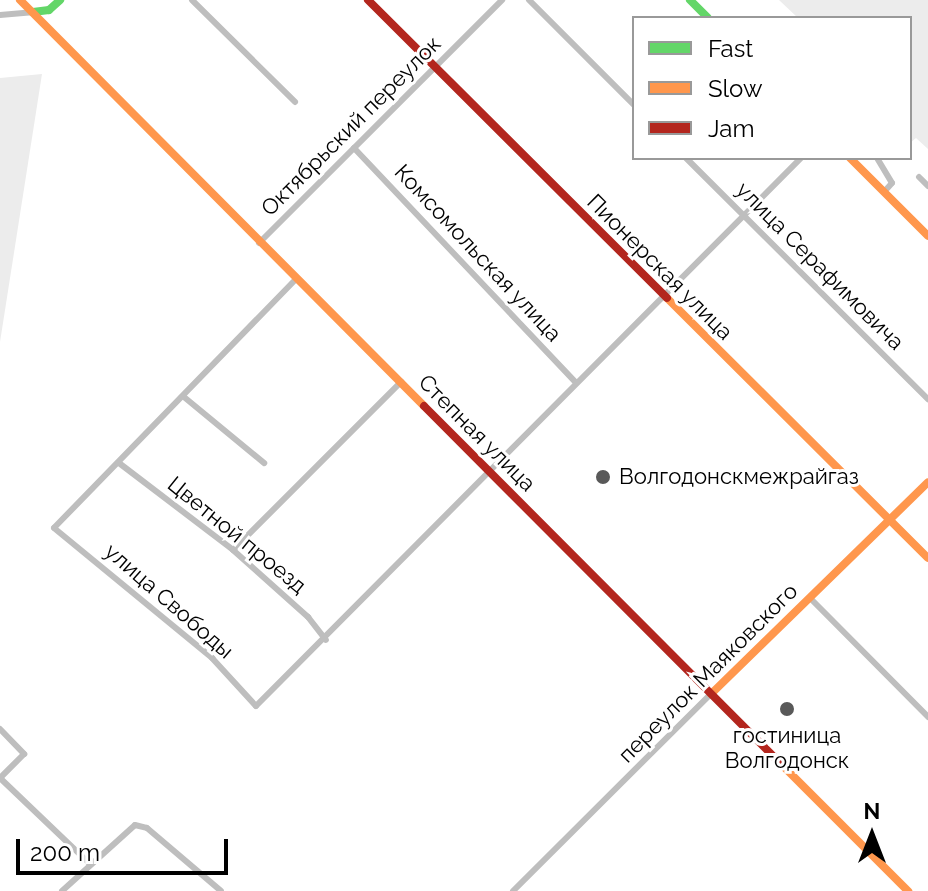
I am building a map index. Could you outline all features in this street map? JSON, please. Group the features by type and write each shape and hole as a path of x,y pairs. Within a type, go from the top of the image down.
{"street":[{"name":"Степная улица","path":"20,0 908,891"},
{"path":"0,15 49,10 60,0"},
{"path":"192,0 295,102"},
{"name":"Пионерская улица","path":"368,0 928,558"},
{"name":"Октябрьский переулок","path":"259,243 502,0"},
{"path":"529,0 632,103"},
{"path":"690,0 706,16"},
{"name":"Комсомольская улица","path":"354,148 576,383"},
{"name":"улица Серафимовича","path":"688,160 928,399"},
{"path":"326,640 799,160"},
{"path":"852,160 928,236"},
{"path":"878,160 892,183 884,192"},
{"path":"919,177 928,186"},
{"path":"119,463 296,279"},
{"path":"233,550 401,382"},
{"path":"184,397 264,463"},
{"name":"Цветной проезд","path":"119,463 233,550 308,617 326,640"},
{"name":"улица Свободы","path":"119,463 54,528 212,658 256,706 326,640"},
{"name":"переулок Маяковского","path":"513,891 928,482"},
{"path":"810,598 928,717"},
{"path":"0,729 24,754 0,778 90,864"},
{"path":"62,891 130,827 147,828 221,891"}],"shaded area":[{"path":"779,0 928,0 928,149 916,138 912,141 912,16 796,16"},
{"path":"42,74 0,342 0,78"}],"traffic: fast":[{"path":"33,12 49,10 60,0"},
{"path":"690,0 706,16"}],"traffic: slow":[{"path":"20,0 424,406"},
{"path":"852,160 928,236"},
{"path":"667,298 928,558"},
{"path":"711,694 928,482"},
{"path":"781,764 908,891"}],"traffic: jam":[{"path":"368,0 667,298"},
{"path":"424,406 781,764"}],"place":[{"name":"Волгодонскмежрайгаз","path":"603,477"},
{"name":"гостиница Волгодонск","path":"787,709"}]}
